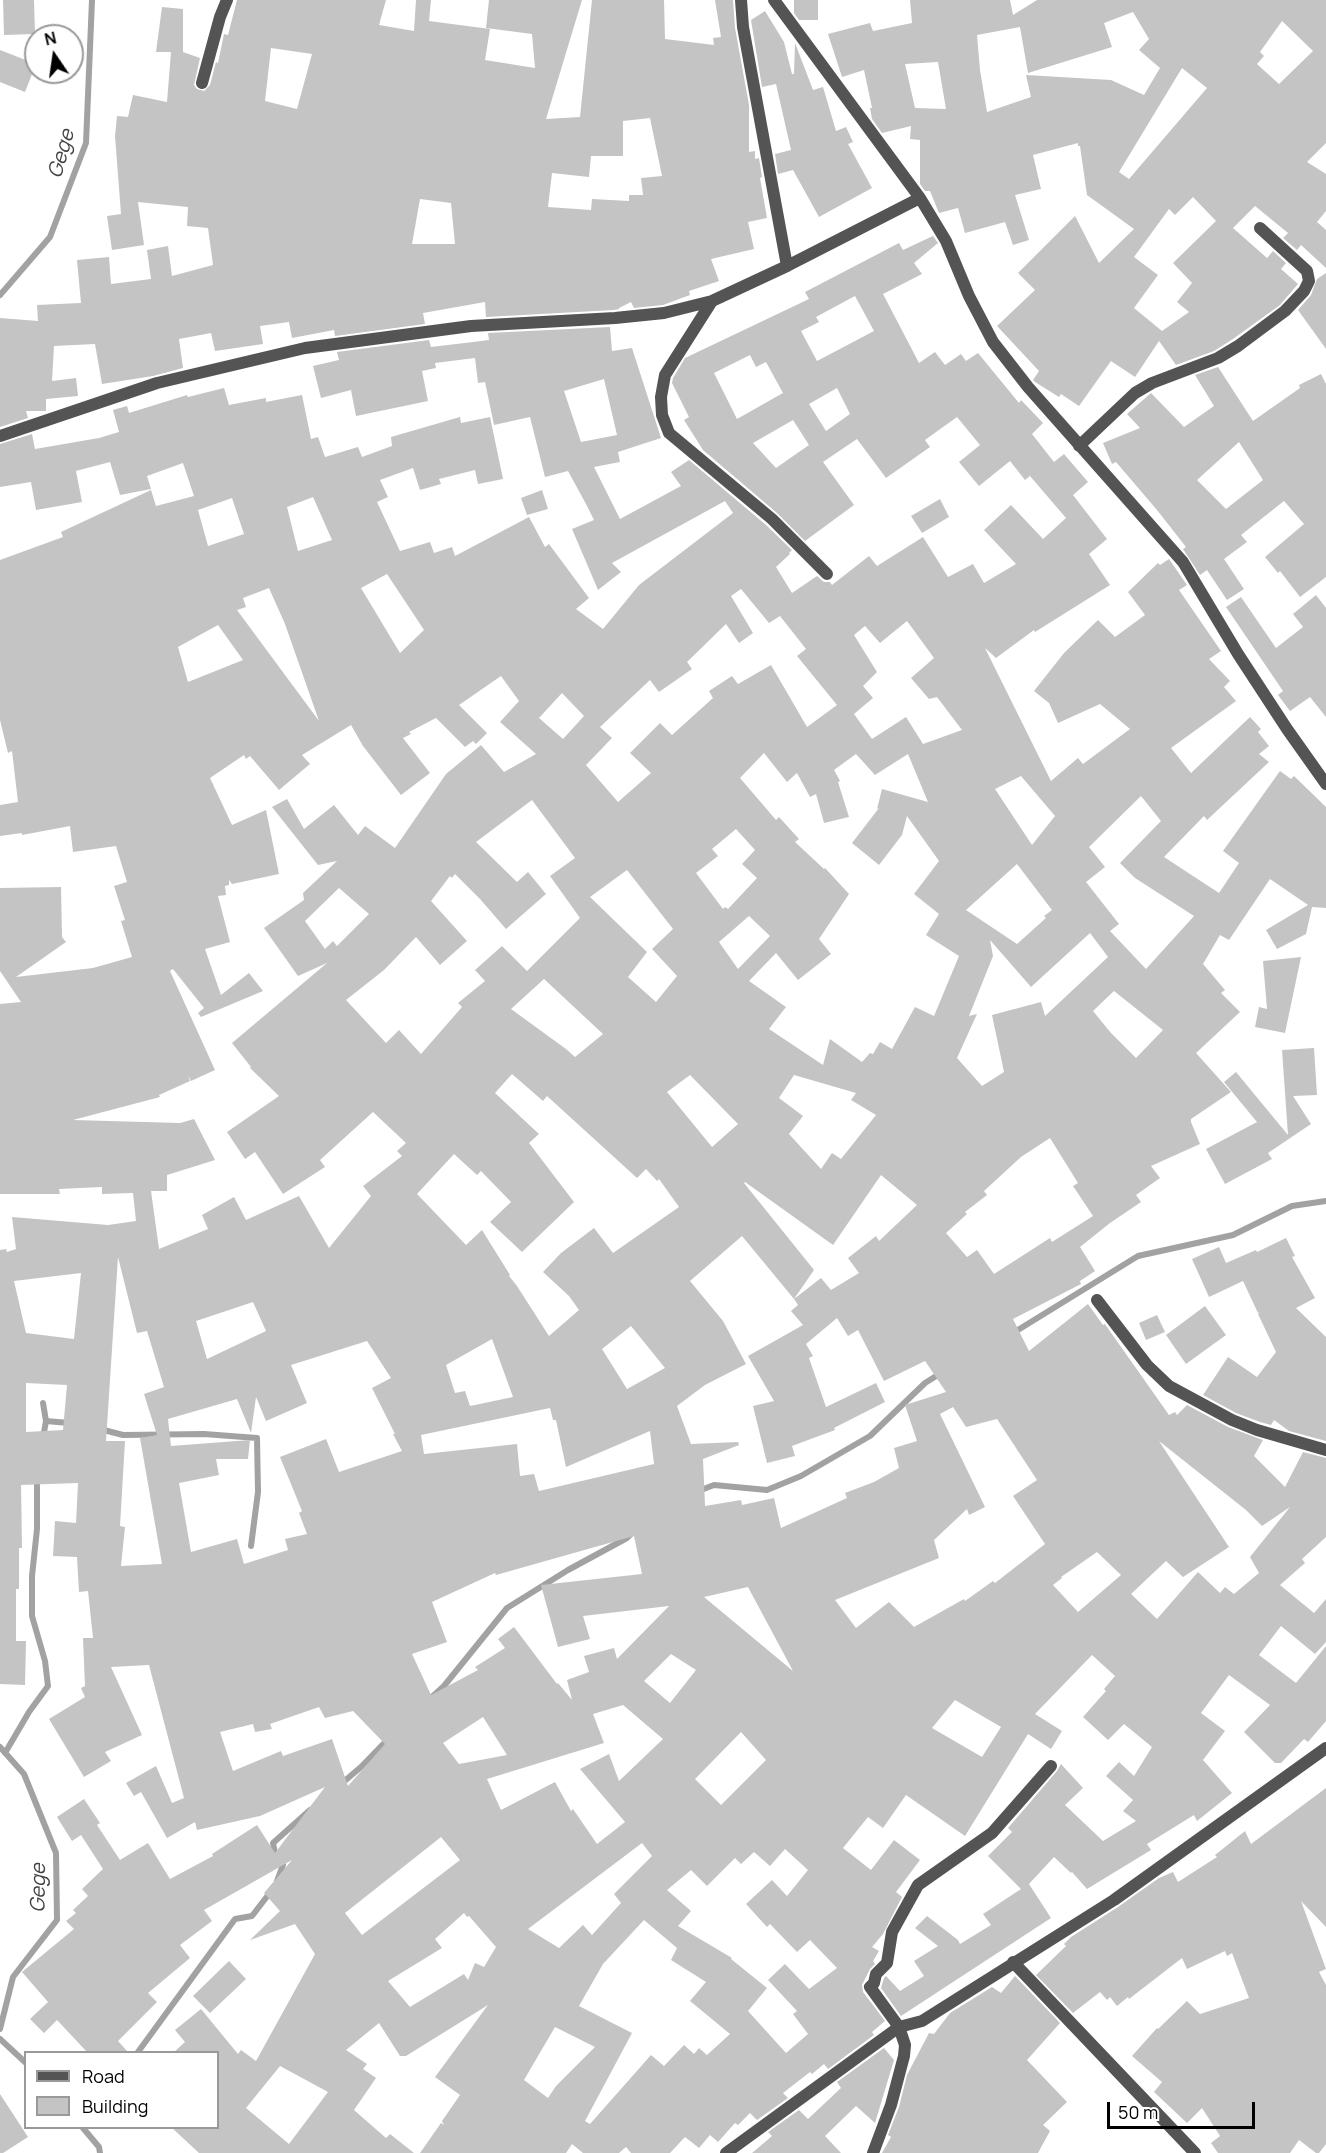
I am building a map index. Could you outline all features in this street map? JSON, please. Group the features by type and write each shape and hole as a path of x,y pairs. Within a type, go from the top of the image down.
{"street":[{"path":"202,83 227,0"},
{"path":"741,0 743,27 787,266"},
{"path":"774,0 920,198 946,241 969,296 993,342 1028,387 1182,562 1238,654 1326,784"},
{"path":"0,436 157,383 305,348 471,326 664,313 712,301 787,266 920,198"},
{"path":"1079,446 1136,393 1152,383 1218,358 1238,346 1285,311 1304,291 1309,281 1306,271 1260,228"},
{"path":"712,301 665,375 661,397 662,415 669,433 771,519 828,574"},
{"path":"1097,1300 1147,1365 1169,1386 1232,1420 1257,1430 1326,1450"},
{"path":"726,2153 899,2026 922,2021 1114,1900 1326,1748"},
{"path":"873,2153 891,2105 905,2045 899,2026 870,1988 876,1974 887,1963 892,1932 918,1885 992,1833 1051,1766"},
{"path":"1013,1962 1195,2153"}],"building":[{"path":"3,0 34,0 35,24 24,24 24,34 4,35"},
{"path":"237,0 386,0 379,25 414,31 416,0 431,0 429,21 490,29 485,60 535,68 532,34 486,28 489,0 582,0 546,119 580,117 592,0 664,0 665,39 714,45 713,38 721,37 715,0 733,0 735,28 749,105 749,152 755,151 755,159 759,158 767,218 748,222 754,249 711,259 719,281 689,291 690,295 663,305 634,308 631,302 614,310 486,317 485,302 423,313 425,324 335,336 334,330 292,338 289,322 260,326 263,344 215,351 211,333 179,339 183,368 153,376 102,384 95,344 54,346 52,381 76,378 78,396 46,399 46,411 26,411 28,418 0,427 0,318 38,321 37,305 81,303 77,260 109,257 111,284 151,279 147,250 168,246 172,276 213,265 208,228 187,226 188,207 138,202 144,245 112,250 107,216 121,214 115,136 117,116 128,117 133,95 167,102 171,52 156,52 162,7 183,9 183,52 200,58 194,85 197,89 204,91 210,85 216,62 218,63 224,34 228,35","holes":["271,48 312,54 297,109 265,101","650,118 662,176 641,178 643,195 629,195 629,201 592,199 591,210 548,207 552,173 589,177 591,156 623,156 623,121","420,199 451,203 455,244 412,244"]},
{"path":"794,0 818,0 818,20 799,20 794,13"},
{"path":"910,0 1010,0 1013,15 1037,0 1326,0 1326,143 1307,162 1326,174 1326,211 1317,222 1326,230 1326,268 1301,245 1297,250 1283,238 1288,233 1255,206 1233,228 1267,258 1273,251 1286,263 1281,269 1298,284 1280,305 1214,351 1176,365 1159,341 1135,377 1111,361 1079,406 1061,394 1059,397 1033,380 1039,371 997,326 1035,290 1018,273 1075,216 1099,263 1134,229 1087,195 1078,143 1033,155 1041,189 1015,195 1029,240 1013,245 1005,222 965,233 958,208 939,213 930,191 925,191 920,184 920,140 910,139 911,126 882,133 872,119 864,70 842,77 828,34 870,23 873,31 912,23","holes":["1133,12 1149,39 1139,50 1160,68 1144,95 1111,80 1026,75 1031,97 987,112 977,35 1020,27 1028,73 1112,47 1104,23","1282,21 1313,51 1279,84 1257,64 1264,56 1260,52","938,62 946,109 915,108 905,64","1182,68 1207,88 1129,179 1119,172","1193,197 1216,221 1173,263 1192,283 1177,302 1189,312 1162,331 1134,308 1158,275 1134,257 1169,209 1175,215"]},
{"path":"765,11 784,42 792,74 794,74 795,43 813,90 823,87 836,131 846,127 853,142 848,144 872,188 819,217 793,170 778,174 775,154 791,150 776,84 762,87 751,20"},
{"path":"0,50 24,59 24,84 28,84 25,92 0,82"},
{"path":"933,236 938,243 914,263 922,274 883,294 919,363 935,352 945,365 961,354 966,361 978,353 1019,403 1021,400 1043,423 1032,434 1054,462 1064,454 1088,482 1073,495 1107,539 1089,554 1110,585 1035,632 1034,630 996,658 985,648 1051,781 1078,758 1083,764 1130,729 1100,704 1058,723 1049,703 1034,691 1064,653 1098,620 1115,637 1145,615 1128,592 1158,563 1160,565 1169,559 1187,585 1179,590 1221,651 1209,659 1230,681 1224,687 1236,701 1171,748 1191,773 1250,717 1261,729 1258,732 1269,746 1259,754 1269,762 1207,820 1204,816 1164,857 1219,893 1239,863 1223,851 1280,771 1291,779 1294,776 1326,807 1326,908 1312,907 1306,934 1277,949 1266,930 1308,905 1270,879 1229,940 1220,935 1203,964 1225,990 1221,993 1240,1012 1196,1053 1231,1092 1191,1119 1200,1144 1151,1166 1160,1178 1136,1195 1141,1202 1080,1247 1095,1271 1080,1281 1081,1284 1013,1319 1029,1351 1088,1304 1103,1325 1105,1324 1169,1415 1175,1412 1177,1415 1187,1405 1228,1427 1263,1440 1254,1456 1285,1487 1303,1452 1326,1458 1326,1537 1302,1559 1305,1563 1280,1585 1314,1613 1326,1599 1326,1642 1315,1654 1281,1626 1259,1655 1296,1683 1326,1646 1326,1721 1308,1742 1304,1739 1281,1763 1275,1763 1244,1732 1270,1705 1229,1675 1201,1713 1225,1731 1203,1760 1232,1793 1197,1821 1194,1815 1147,1844 1151,1850 1087,1889 1054,1857 1029,1884 1051,1918 901,2016 881,1988 884,1978 886,1976 900,1991 924,1976 914,1961 938,1946 915,1928 927,1916 960,1944 991,1925 983,1914 1021,1889 988,1856 1012,1832 1008,1828 1061,1764 1083,1788 1065,1805 1103,1841 1136,1821 1123,1811 1133,1800 1106,1776 1119,1762 1134,1776 1152,1747 1124,1724 1108,1740 1083,1717 1106,1691 1104,1689 1115,1676 1092,1655 1035,1714 1062,1731 1051,1749 1028,1734 965,1836 906,1795 883,1828 868,1817 843,1848 871,1870 894,1840 920,1860 896,1892 902,1897 883,1934 872,1947 879,1951 873,1961 875,1964 862,1985 863,1992 885,2021 872,2032 874,2035 828,2069 824,2064 783,2093 788,2098 757,2120 750,2113 738,2125 735,2123 718,2142 710,2135 699,2148 685,2137 670,2153 631,2153 626,2147 619,2153 583,2153 572,2144 566,2153 420,2153 441,2123 444,2125 442,2121 460,2095 435,2077 488,2005 406,2056 400,2056 379,2023 346,2050 367,2064 363,2069 376,2078 354,2110 386,2138 390,2134 414,2153 199,2153 173,2129 219,2129 219,2051 175,2051 185,2042 175,2030 201,2009 238,2054 241,2050 256,2061 315,1954 295,1924 250,1940 280,1911 264,1893 292,1860 204,1910 212,1921 180,1945 190,1958 148,1993 157,2002 118,2041 127,2051 86,2051 57,2020 44,2033 30,2019 48,2002 22,1972 74,1929 66,1921 76,1913 73,1910 88,1896 82,1889 103,1869 81,1835 72,1841 57,1817 84,1799 100,1823 97,1825 120,1860 148,1843 170,1879 213,1856 212,1854 257,1825 275,1853 325,1787 260,1816 197,1830 195,1822 167,1838 141,1792 134,1796 126,1783 156,1766 172,1803 184,1798 149,1665 111,1667 142,1735 105,1752 111,1761 84,1777 49,1719 85,1697 81,1688 85,1686 83,1638 93,1638 88,1591 79,1592 77,1557 53,1556 55,1521 76,1523 78,1483 21,1485 22,1548 19,1548 19,1589 16,1589 16,1641 26,1641 25,1685 0,1684 0,1250 6,1249 7,1252 16,1249 12,1217 108,1225 136,1221 133,1193 102,1194 102,1187 59,1189 60,1194 0,1194 0,1004 21,1002 0,971 0,888 61,887 62,937 66,942 16,977 93,968 132,957 121,921 125,920 114,886 127,882 116,846 73,852 70,826 22,835 22,833 0,836 0,805 18,802 12,751 8,753 0,720 0,560 63,537 61,532 151,490 156,506 194,496 183,463 147,476 151,489 120,495 110,462 76,471 82,502 36,510 31,482 0,487 0,444 32,434 35,449 99,438 119,432 113,410 127,406 129,413 187,395 188,397 224,388 229,405 266,398 266,402 302,395 311,439 318,437 325,457 358,447 362,457 392,446 391,437 460,417 461,423 490,417 503,479 478,484 475,470 439,479 441,484 420,490 413,468 380,480 388,497 377,502 400,551 430,542 434,553 452,547 455,556 529,517 545,547 549,544 589,598 576,609 603,629 639,585 733,513 725,501 612,563 621,572 598,590 572,529 594,520 586,504 568,471 545,477 530,417 494,425 485,382 478,383 475,358 435,363 436,368 422,371 428,401 356,416 351,390 321,398 313,366 339,360 337,352 429,340 431,347 489,340 488,333 610,327 612,351 632,348 661,438 618,452 620,462 594,467 620,519 681,486 671,472 689,460 792,550 776,567 792,593 817,576 832,585 869,556 877,566 923,537 948,577 973,564 984,583 1016,564 984,530 1011,505 1043,539 1066,518 1030,476 1025,480 1010,461 979,486 959,462 980,445 957,417 925,440 930,447 886,478 857,439 823,462 854,505 805,541 777,513 703,450 684,420 689,417 672,383 685,358 809,299 805,292 899,243 903,250","holes":["855,296 874,331 817,361 801,331 819,322 816,317","750,355 756,367 766,362 783,393 737,419 714,373","604,379 617,435 581,442 564,391","837,388 850,414 826,431 809,404","793,420 809,445 776,468 753,443","313,497 332,540 298,551 287,507","232,498 244,534 208,546 198,510","387,574 424,630 400,653 361,588","269,588 285,624 319,721 237,610 246,607 243,598","741,589 769,623 780,616 806,649 797,656 837,705 807,727 771,665 738,684 732,676 709,691 713,698 672,735 660,723 630,753 651,773 618,802 586,765 612,738 600,727 650,680 659,692 692,669 687,662 726,624 739,643 753,633 731,596","907,621 934,658 911,678 929,699 937,697 962,730 923,744 906,717 872,739 854,714 873,698 863,686 877,672 854,635 865,626 880,643","218,625 243,660 188,682 178,647","501,676 519,701 500,722 536,754 504,772 481,745 446,774 395,848 365,826 358,835 334,805 304,829 287,799 272,807 318,865 337,861 303,893 304,900 264,928 298,976 327,963 232,1043 250,1068 279,1096 227,1132 245,1159 255,1152 283,1194 325,1167 320,1160 373,1112 406,1143 397,1151 402,1156 363,1186 371,1196 329,1248 299,1196 246,1220 234,1197 202,1215 208,1229 159,1249 151,1191 167,1191 167,1175 215,1160 194,1119 180,1123 73,1120 160,1097 159,1095 190,1081 188,1075 191,1081 215,1070 170,971 173,969 204,1008 198,1013 201,1017 263,991 249,973 221,995 205,949 230,942 218,896 226,895 225,886 229,885 229,880 232,884 279,874 266,810 232,825 210,778 244,755 246,759 250,756 279,790 310,764 302,755 351,725 363,746 401,795 430,773 403,738 411,734 409,732 436,718 465,747 473,741 476,744 487,733 459,705","562,693 584,716 563,739 539,718","764,753 787,782 797,773 810,797 816,794 824,823 849,817 838,782 840,781 834,770 856,754 875,775 908,754 928,802 882,789 877,809 879,808 852,843 879,865 902,835 907,816 939,861 914,894 939,914 926,935 959,956 934,1016 915,1007 892,1049 880,1042 873,1054 870,1053 862,1062 830,1039 823,1065 769,1029 786,1007 749,981 776,953 798,980 831,954 819,939 849,894 825,868 795,842 799,839 779,817 776,820 740,778","1021,776 1055,816 1032,845 995,789","1141,796 1161,821 1120,863 1135,878 1194,916 1146,969 1110,931 1119,924 1086,882 1105,867 1089,847","532,800 575,858 550,876 580,918 527,971 502,946 475,970 485,981 458,1003 462,1007 421,1054 399,1030 386,1043 346,1000 384,970 416,937 440,965 467,941 431,901 450,876 452,878 455,874 506,929 546,894 528,872 517,882 476,842","736,829 755,850 742,864 757,878 728,909 725,907 723,909 696,873 718,856 712,849","1017,864 1052,910 1044,916 1046,918 1017,944 966,910","627,870 673,929 652,949 677,976 656,1002 628,977 647,952 590,897","339,888 369,914 337,946 333,941 325,949 305,921","749,916 770,936 738,969 719,942","1090,933 1108,957 1045,1016 1041,1002 992,1015 1004,1072 982,1086 957,1058 977,1014 969,1016 993,956 990,940 1031,987","544,979 603,1034 575,1057 511,1009","1114,991 1163,1030 1136,1058 1093,1011","512,1074 543,1101 547,1096 637,1178 646,1169 657,1181 659,1179 679,1207 613,1253 594,1228 561,1253 543,1272 569,1296 579,1310 549,1336 482,1230 466,1245 417,1194 454,1154 477,1175 481,1171 511,1202 490,1222 522,1252 574,1202 529,1143 539,1134 495,1093","690,1075 738,1124 712,1147 667,1092","794,1075 856,1093 851,1100 876,1115 841,1159 832,1153 821,1169 789,1134 803,1116 779,1098","1050,1138 1078,1183 1073,1186 1093,1216 1052,1242 1050,1238 994,1274 977,1250 967,1257 946,1233 967,1214 965,1212 987,1195 984,1191 1021,1157","881,1175 917,1205 879,1241 876,1236 848,1258 859,1273 831,1290 821,1278 794,1299 814,1270 744,1183 833,1245","742,1236 798,1305 791,1311 803,1325 748,1356 774,1401 753,1406 767,1463 795,1456 792,1446 835,1430 834,1428 885,1402 876,1383 826,1407 809,1358 813,1356 806,1344 837,1318 848,1336 858,1330 884,1381 925,1361 946,1392 905,1405 917,1441 894,1448 899,1468 874,1482 845,1493 847,1498 781,1528 774,1498 742,1505 741,1500 705,1506 703,1459 739,1445 738,1442 691,1444 677,1406 705,1385 746,1364 723,1321 690,1281","118,1257 137,1333 147,1331 164,1387 144,1394 157,1435 140,1438 162,1564 121,1566 125,1527 120,1526 125,1441 106,1441","81,1273 74,1339 26,1333 14,1281","253,1302 266,1331 207,1359 196,1321","631,1326 665,1368 627,1389 602,1349","492,1339 513,1397 470,1406 465,1391 455,1393 446,1365","367,1341 391,1378 372,1388 402,1451 339,1472 326,1439 280,1457 302,1511 299,1513 307,1534 285,1539 288,1550 244,1564 237,1539 191,1552 179,1483 219,1475 216,1459 248,1459 250,1440 171,1446 168,1419 237,1399 251,1433 256,1397 266,1421 307,1403 291,1365","26,1383 67,1385 63,1430 26,1432","953,1407 966,1427 997,1419 1037,1480 1013,1496 1045,1544 995,1583 993,1581 965,1601 964,1599 914,1627 889,1602 856,1628 835,1600 939,1558 934,1540 967,1509 969,1515 985,1507 940,1414","550,1408 553,1420 556,1420 566,1467 650,1431 654,1464 539,1491 534,1474 520,1476 517,1444 424,1454 421,1435","1159,1441 1246,1510 1262,1526 1290,1507 1250,1557 1259,1573 1234,1594 1225,1587 1220,1593 1198,1572 1157,1619 1131,1594 1166,1561 1183,1577 1229,1547","634,1536 642,1574 541,1585 558,1647 590,1639 583,1616 669,1606 617,1659 614,1648 584,1656 589,1672 567,1680 572,1700 514,1627 498,1639 505,1648 475,1667 478,1670 431,1695 412,1654 447,1642 432,1602 495,1573 496,1575","1097,1552 1121,1575 1078,1612 1053,1585","748,1587 793,1671 704,1597","671,1654 696,1670 670,1703 644,1681","955,1700 1001,1727 982,1757 932,1728","623,1705 663,1739 619,1781 609,1754 580,1769 625,1822 597,1844 573,1809 571,1811 555,1782 501,1810 487,1779 604,1743 593,1714","319,1707 325,1718 353,1711 385,1744 348,1786 332,1739 283,1756 281,1751 233,1771 220,1732 253,1724 255,1732 272,1729 270,1724","483,1717 507,1755 459,1764 443,1743","741,1732 766,1760 721,1805 695,1779","441,1837 460,1860 362,1935 345,1913","642,1843 652,1856 614,1894 621,1903 592,1935 583,1925 559,1948 528,1929","785,1849 808,1870 787,1896 772,1880 746,1904 767,1927 770,1924 797,1952 810,1940 837,1968 809,1989 785,1964 768,1980 797,2011 793,2014 808,2034 786,2053 748,2011 767,1988 732,1958 678,1926 691,1911 667,1890 691,1870 707,1886 735,1858 741,1864 754,1852 770,1866","464,1913 467,1917 469,1916 496,1947 484,1967 475,1963 468,1980 464,1974 410,2007 388,1981 442,1948 435,1939","644,1920 677,1948 671,1960 706,1982 690,2001 730,2034 707,2055 699,2048 694,2054 684,2045 664,2066 651,2055 590,2124 585,2121 632,2033 579,2006 603,1964","555,2027 595,2047 556,2086 548,2098 524,2080","280,2066 328,2092 289,2144 246,2108"]},
{"path":"1326,273 1326,349 1298,310 1311,295 1317,279"},
{"path":"1218,367 1253,421 1300,388 1299,385 1321,374 1326,384 1326,577 1300,597 1280,571 1278,573 1265,557 1304,524 1284,501 1241,535 1247,542 1224,559 1244,589 1227,600 1207,570 1200,575 1183,549 1186,547 1157,510 1116,462 1112,464 1103,443 1140,428 1127,414 1151,393 1184,427 1214,406 1195,375","holes":["1239,442 1263,480 1226,509 1197,480"]},
{"path":"542,490 548,509 527,515 521,498"},
{"path":"940,499 949,517 922,533 911,516"},
{"path":"1316,595 1326,608 1326,717 1310,697 1290,711 1278,695 1283,691 1226,607 1241,597 1276,648 1303,627 1293,614"},
{"path":"1301,957 1285,1033 1255,1027 1259,1007 1267,1009 1263,961"},
{"path":"1314,1048 1317,1095 1293,1096 1311,1124 1268,1153 1272,1159 1225,1184 1206,1149 1257,1122 1224,1082 1236,1072 1288,1135 1282,1050"},
{"path":"1286,1238 1295,1256 1292,1257 1315,1298 1296,1308 1326,1337 1326,1441 1289,1431 1274,1420 1271,1425 1260,1422 1236,1413 1203,1395 1228,1357 1257,1377 1276,1352 1258,1314 1260,1312 1258,1313 1243,1281 1209,1297 1192,1259 1219,1247 1226,1263"},
{"path":"1205,1306 1226,1335 1186,1364 1166,1335"},
{"path":"1157,1315 1165,1332 1146,1340 1139,1323"},
{"path":"1326,1788 1326,1927 1301,1901 1326,1969 1319,1972 1326,1985 1326,2144 1319,2153 1299,2140 1290,2153 1218,2153 1211,2143 1220,2136 1202,2108 1187,2123 1154,2092 1162,2082 1132,2056 1157,2028 1187,2001 1200,2014 1249,1998 1232,1953 1227,1956 1225,1951 1187,1969 1182,1958 1117,2006 1110,1997 1107,2000 1100,1992 1073,2013 1036,1975 1066,1946 1064,1944 1071,1937 1159,1878 1173,1872 1178,1882 1217,1857 1215,1855 1245,1831 1251,1844"},
{"path":"229,1961 246,1979 210,2013 193,1996"},
{"path":"1015,1976 1060,2023 1027,2060 1067,2102 1043,2125 1050,2131 1038,2153 882,2153 891,2137 888,2135 899,2107 907,2075 929,2033 934,2034 950,2013 992,1987 1001,1993"},
{"path":"884,2048 894,2060 875,2123 856,2106 825,2136 841,2153 752,2153 772,2136 768,2132 799,2110 808,2119 841,2088 837,2082"},
{"path":"0,2094 28,2137 3,2153 0,2153"}],"waterway":[{"name":"Gege","path":"0,295 50,237 86,143 92,0"},
{"path":"1013,1333 1138,1256 1233,1235 1292,1206 1326,1201"},
{"path":"696,1492 714,1485 767,1490 801,1476 870,1436 925,1383 941,1373"},
{"path":"43,1403 46,1421 43,1438"},
{"path":"46,1421 69,1423"},
{"path":"100,1429 123,1435 204,1434 257,1438 258,1492 251,1546"},
{"path":"5,1753 29,1712 48,1686 45,1661 32,1616 32,1576 37,1529 37,1477"},
{"path":"432,1697 444,1686 507,1608 632,1533"},
{"path":"341,1784 390,1737"},
{"name":"Gege","path":"0,1747 24,1774 56,1853 57,1920 13,1977 0,2029"},
{"path":"277,1881 283,1865 275,1853 273,1843 310,1810"},
{"path":"139,2051 235,1919 252,1916 272,1890"},
{"name":"Gege","path":"0,2039 24,2061"},
{"name":"Gege","path":"84,2129 99,2147 100,2153"}]}
